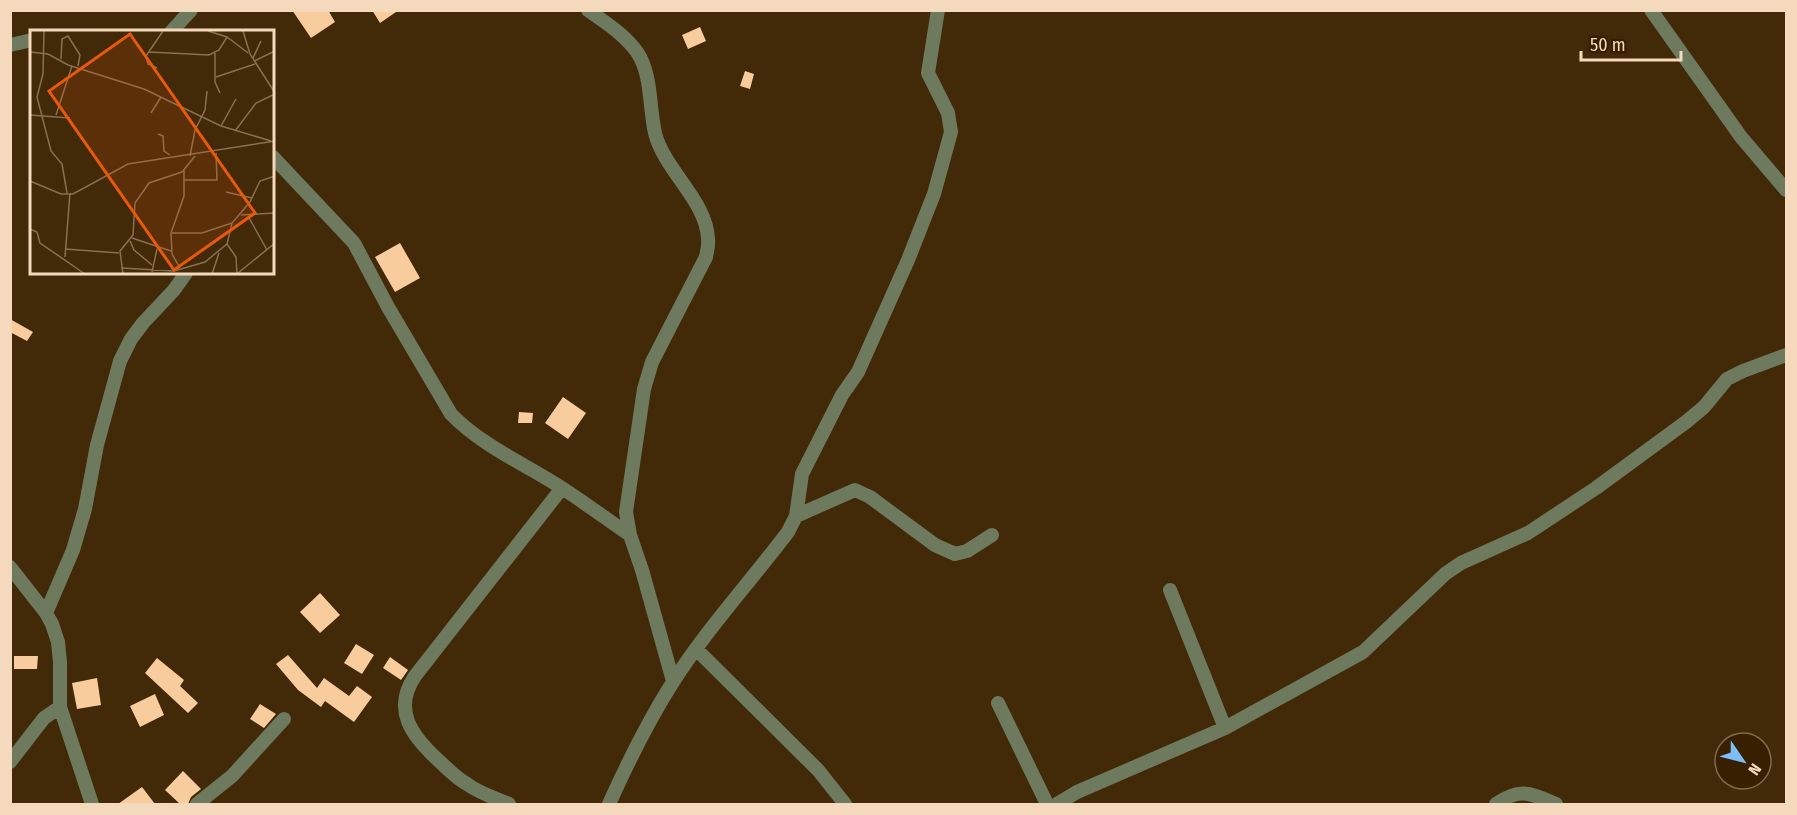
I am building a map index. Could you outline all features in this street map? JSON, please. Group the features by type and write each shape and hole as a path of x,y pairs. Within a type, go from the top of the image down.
{"street":[{"path":"173,30 190,10"},
{"path":"588,10 615,28 638,54 644,68 655,133 661,151 697,207 705,224 708,239 706,257 652,362 644,389 626,512 630,536 642,570 673,681"},
{"path":"609,804 632,752 673,681 788,532 796,516 802,474 842,395 858,372 908,260 934,194 951,132 948,112 928,73 938,10"},
{"path":"1651,10 1734,128 1786,190"},
{"path":"10,45 30,40"},
{"path":"274,158 354,243 393,316 451,414 462,426 562,488 630,536"},
{"path":"46,613 73,550 85,509 97,445 120,361 143,322 174,290 185,274"},
{"path":"1057,804 1077,792 1225,728 1363,652 1445,574 1461,563 1528,533 1596,488 1686,422 1704,407 1727,379 1743,370 1786,355"},
{"path":"509,804 467,785 423,746 410,728 406,717 406,695 415,675 562,488"},
{"path":"796,516 855,490 870,496 935,545 955,554 967,551 992,535"},
{"path":"10,567 46,613 58,642 60,707 92,804"},
{"path":"1170,590 1225,728"},
{"path":"696,649 818,770 845,804"},
{"path":"998,703 1047,804"},
{"path":"13,754 44,718 60,707"},
{"path":"198,804 232,776 284,719"},
{"path":"1496,804 1511,794 1521,793 1556,804"}],"building":[{"path":"292,10 328,10 335,22 311,38"},
{"path":"372,10 399,10 380,23"},
{"path":"700,27 706,41 688,49 682,35"},
{"path":"745,71 754,74 750,89 740,86"},
{"path":"400,243 420,278 395,292 375,257"},
{"path":"10,319 33,332 27,341 10,332"},
{"path":"563,397 586,413 568,439 545,423"},
{"path":"519,412 533,413 532,423 518,423"},
{"path":"320,593 340,615 320,633 300,612"},
{"path":"356,644 374,655 362,674 344,663"},
{"path":"288,655 317,688 324,678 349,696 357,686 372,697 354,722 325,701 321,707 298,690 276,664"},
{"path":"14,656 38,656 37,669 14,669"},
{"path":"390,657 408,670 401,680 383,668"},
{"path":"157,658 184,680 180,686 198,703 188,713 145,673"},
{"path":"97,678 101,705 77,709 72,683"},
{"path":"155,694 164,715 140,727 130,706"},
{"path":"260,704 276,714 264,728 250,719"},
{"path":"183,771 201,789 191,797 188,804 180,804 165,790"},
{"path":"142,787 155,804 118,804"}]}
